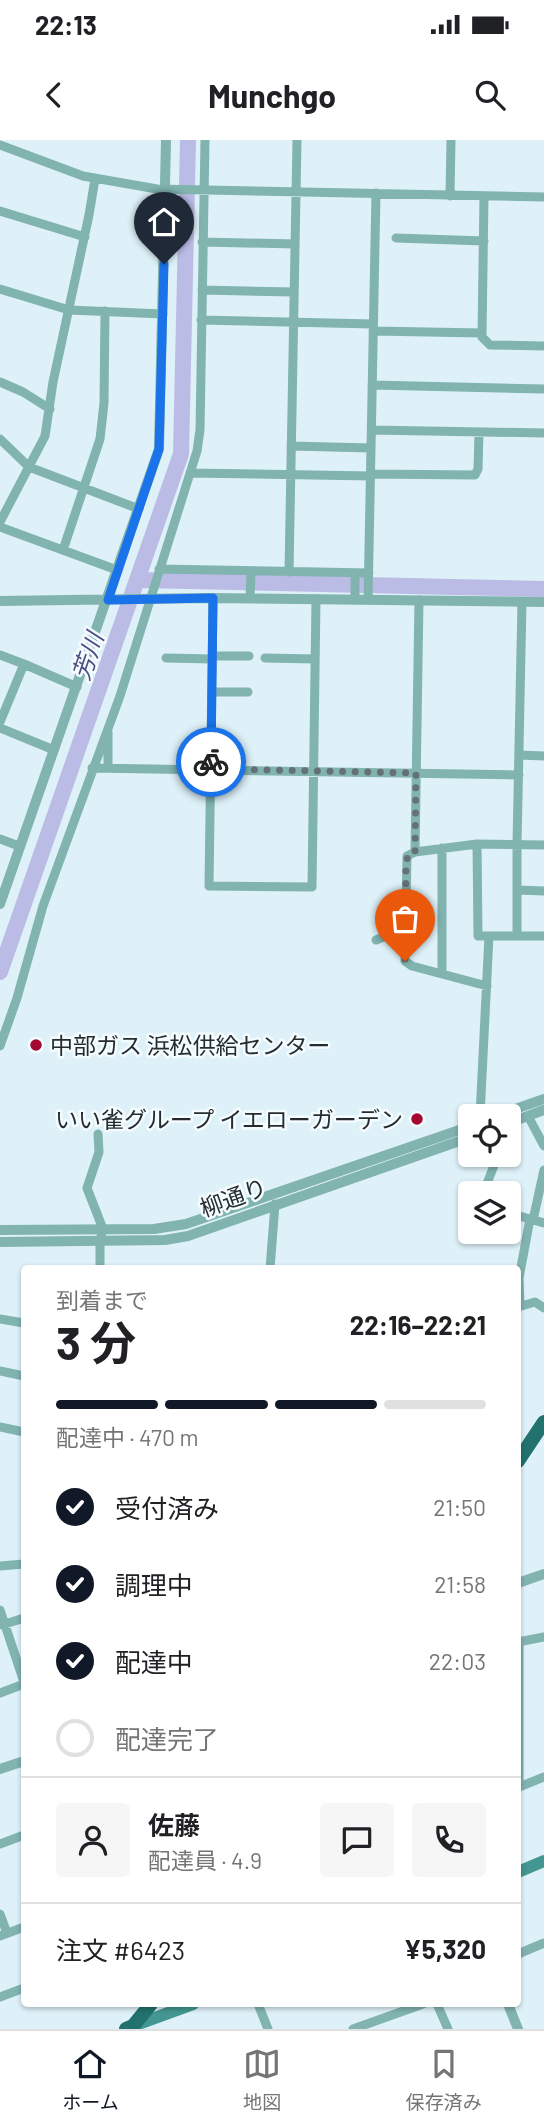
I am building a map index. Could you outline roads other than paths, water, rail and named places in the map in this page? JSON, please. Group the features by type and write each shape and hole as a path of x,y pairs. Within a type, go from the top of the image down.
{"highway":[{"path":"521,1456 544,1422"},
{"path":"131,2028 148,2007"}],"main road":[{"path":"521,1871 544,1861"},
{"path":"131,2028 185,2007"}],"street":[{"path":"1,897 77,687 112,600 117,570 159,449 168,190 166,140"},
{"path":"0,1046 17,998 43,906 108,727 197,451 200,430 201,190 205,140"},
{"path":"289,572 296,140"},
{"path":"450,195 451,140"},
{"path":"5,144 94,178 168,190 544,197"},
{"path":"0,522 45,436 53,382 85,237 94,178"},
{"path":"368,596 376,193"},
{"path":"484,196 482,337 491,345 544,346"},
{"path":"0,211 85,237"},
{"path":"396,238 484,241"},
{"path":"202,242 295,244"},
{"path":"0,289 69,310 163,314"},
{"path":"202,290 294,292"},
{"path":"63,550 100,439 104,403 105,312"},
{"path":"201,320 294,322 482,333"},
{"path":"0,382 23,392 50,409"},
{"path":"372,385 544,388"},
{"path":"372,430 544,433"},
{"path":"190,473 475,475 478,469 479,432"},
{"path":"0,439 29,467 139,509"},
{"path":"292,446 371,448"},
{"path":"0,527 117,570"},
{"path":"158,572 289,572 369,576"},
{"path":"250,593 251,573"},
{"path":"355,575 355,595"},
{"path":"0,601 112,600 150,595 213,598 250,593 316,599 355,595 419,600 544,602"},
{"path":"213,598 209,886 312,887 316,599"},
{"path":"415,852 419,600"},
{"path":"517,936 522,601"},
{"path":"0,655 77,687"},
{"path":"166,658 249,656"},
{"path":"265,658 315,659"},
{"path":"0,722 24,664"},
{"path":"212,692 248,692"},
{"path":"108,727 108,768"},
{"path":"0,728 54,750"},
{"path":"519,755 544,756"},
{"path":"92,768 519,775"},
{"path":"0,839 19,846"},
{"path":"477,844 478,936 544,936"},
{"path":"487,986 408,965 405,957 406,861 410,853 442,848 477,844 544,845"},
{"path":"442,848 442,974"},
{"path":"517,891 544,891"},
{"path":"376,940 405,928"},
{"path":"481,1104 489,936"},
{"path":"521,1107 544,1099"},
{"path":"521,1119 544,1110"},
{"path":"528,1116 544,1146"},
{"name":"柳通り","path":"0,1242 186,1224 458,1130"},
{"path":"98,1134 99,1152 87,1188 101,1234 100,1265"},
{"name":"柳通り","path":"0,1230 101,1234 165,1240 188,1236 458,1141"},
{"path":"521,1268 544,1170"},
{"path":"270,1265 275,1204"},
{"path":"521,1217 544,1223"},
{"path":"521,1306 535,1302 544,1308"},
{"path":"0,1319 21,1322"},
{"path":"0,1371 21,1375"},
{"path":"0,1427 21,1431"},
{"path":"0,1566 21,1564"},
{"path":"521,1582 544,1574"},
{"path":"0,1610 2,1625 21,1675"},
{"path":"2,1625 21,1619"},
{"path":"521,1642 544,1637"},
{"path":"0,1693 21,1684"},
{"path":"0,1769 21,1762"},
{"path":"521,1786 544,1777"},
{"path":"0,1844 21,1836"},
{"path":"0,1914 4,1935 21,1928"},
{"path":"521,1953 544,1943"},
{"path":"0,1997 21,1989"},
{"path":"259,2007 268,2029"},
{"path":"353,2029 415,2007"},
{"path":"439,2007 448,2029"},
{"path":"509,2007 517,2029"}],"waterway":[{"name":"芳川","path":"0,972 181,454 188,140"},
{"path":"140,580 544,589"}],"place":[{"name":"中部ガス 浜松供給センター","path":"36,1045"},
{"name":"いい雀グループ イエローガーデン","path":"417,1119"}]}
